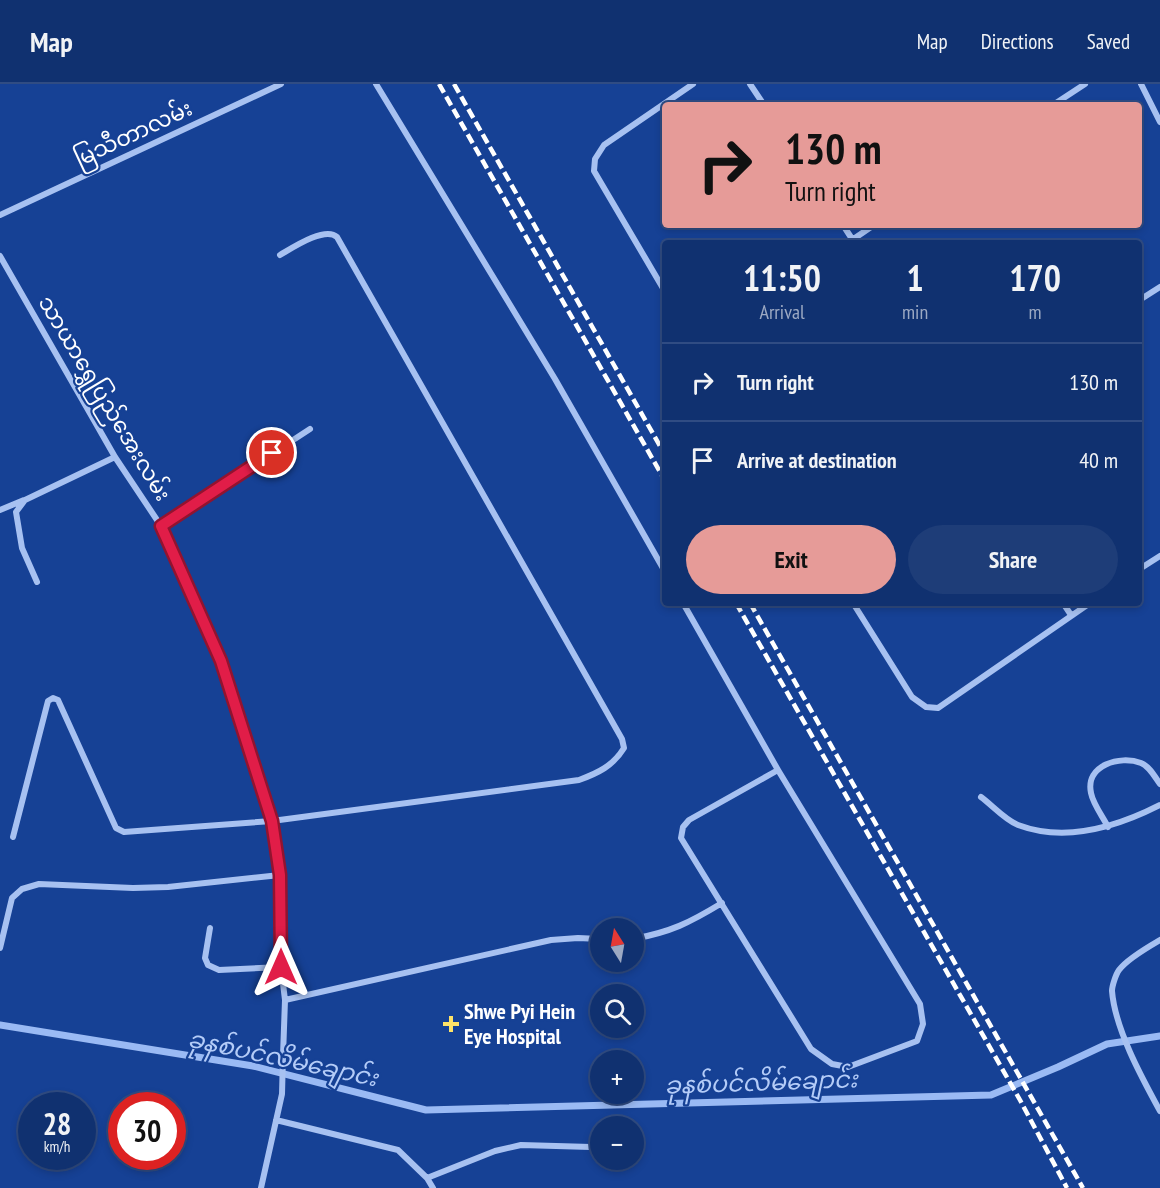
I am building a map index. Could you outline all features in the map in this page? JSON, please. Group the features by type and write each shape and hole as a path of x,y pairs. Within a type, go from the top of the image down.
{"street":[{"name":"မြသီတာလမ်း","path":"0,215 281,84"},
{"path":"376,84 555,379 662,566"},
{"path":"667,102 693,84"},
{"path":"750,84 762,102"},
{"path":"1058,102 1085,84"},
{"path":"1141,84 1160,122"},
{"path":"662,105 604,145 595,159 594,171 662,287"},
{"path":"854,240 870,228"},
{"path":"14,837 48,701 53,698 58,700 116,828 124,832 272,821 579,780 602,771 619,756 624,748 622,739 337,237 334,234 328,234 309,239 280,255"},
{"name":"သာယာရွှေပြည်အေးလမ်း","path":"0,256 115,457 161,526 221,661 272,821 280,875 281,967 285,1000 284,1056 282,1094 261,1188"},
{"path":"1142,298 1160,287"},
{"path":"161,526 310,429"},
{"path":"0,510 115,457"},
{"path":"25,500 16,512 17,524 22,548 37,582"},
{"path":"1142,567 1160,556"},
{"path":"685,606 778,770 920,1005 923,1024 917,1041 848,1067 832,1065 811,1049 681,838 683,827 689,820 778,770"},
{"path":"856,606 912,697 926,707 938,708 1084,606"},
{"path":"1065,606 1071,615"},
{"path":"1108,827 1090,793 1092,777 1099,766 1116,761 1133,761 1144,764 1160,784"},
{"path":"981,797 1016,824 1048,831 1080,832 1108,827 1132,819 1160,805"},
{"path":"0,948 12,898 22,889 39,884 144,888 280,875"},
{"path":"644,937 670,931 722,903"},
{"path":"210,928 205,958 208,965 219,970 281,967"},
{"path":"285,1000 551,940 590,939"},
{"path":"1160,940 1119,969 1112,989 1120,1023 1138,1070 1160,1111"},
{"path":"276,1120 398,1150 427,1178 432,1188"},
{"path":"427,1178 495,1150 521,1145 590,1147"}],"waterway":[{"name":"ခုနစ်ပင်လိမ်ချောင်း","path":"0,1025 253,1066 426,1110 991,1095 1107,1044 1160,1036"}],"railway":[{"path":"439,84 662,475"},
{"path":"454,84 662,449"},
{"path":"738,606 1020,1100 1067,1188"},
{"path":"752,606 1083,1188"}],"place":[{"name":"Shwe Pyi Hein Eye Hospital","path":"451,1024"}],"route":[{"path":"272,453 161,526 221,661 272,821 280,875 281,967"}]}
